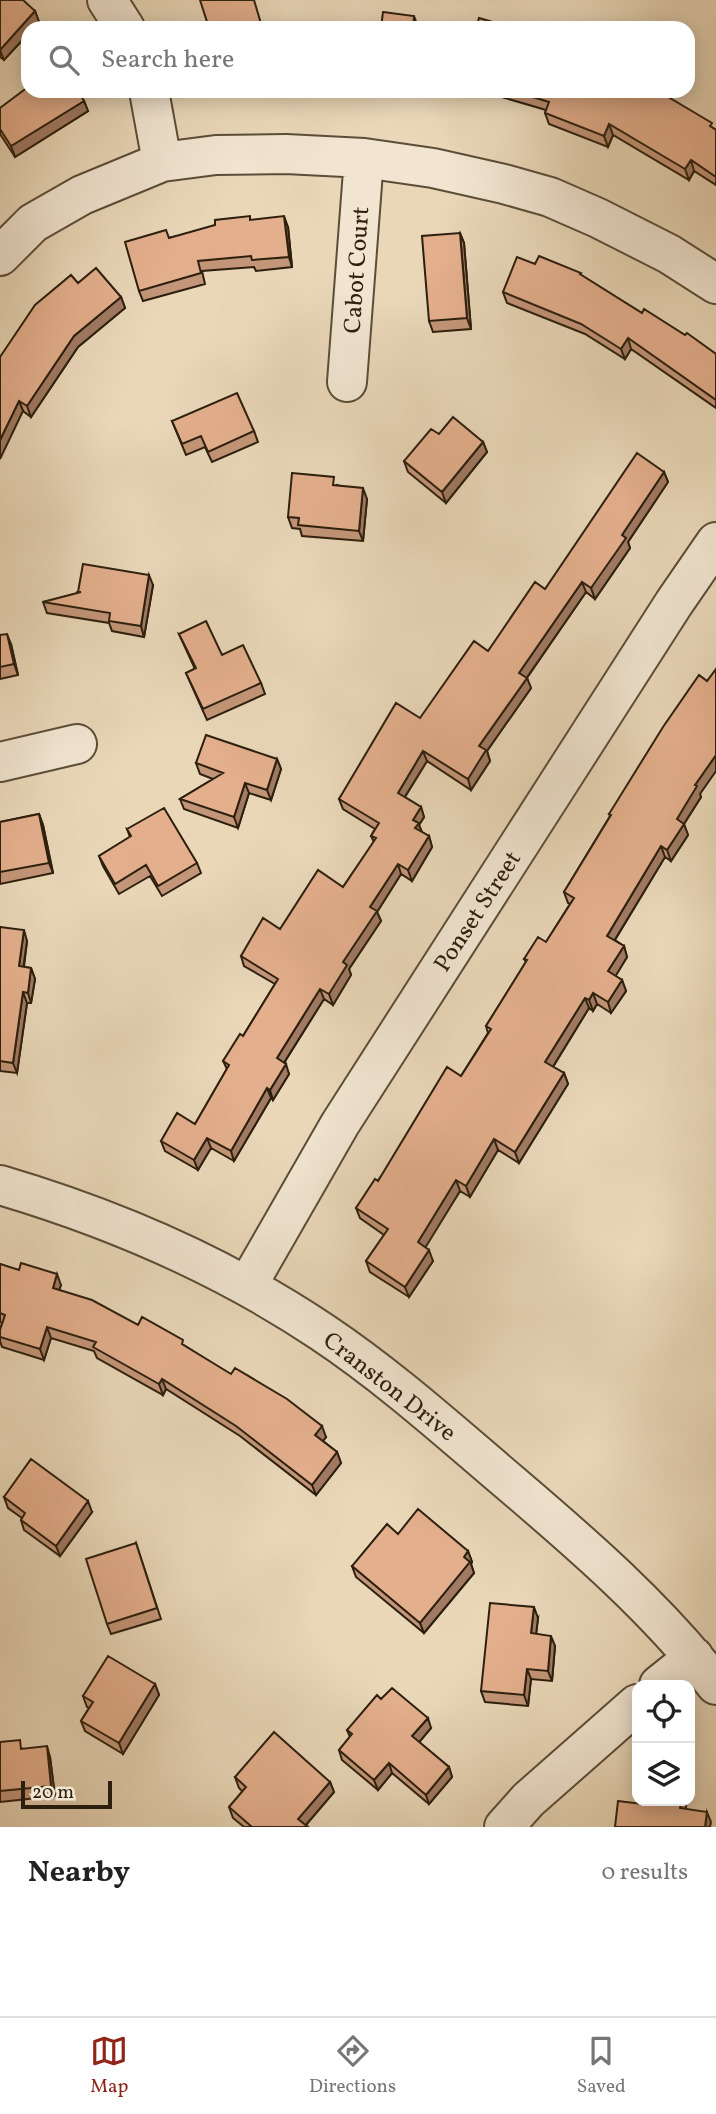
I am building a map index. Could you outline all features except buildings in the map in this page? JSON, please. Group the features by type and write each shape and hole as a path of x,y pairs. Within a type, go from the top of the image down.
{"street":[{"path":"107,0 120,21"},
{"path":"150,98 162,162"},
{"path":"0,256 33,223 82,195 162,162 216,155 286,154 364,158 433,168 550,197 669,254 716,284"},
{"name":"Cabot Court","path":"347,382 364,158"},
{"name":"Ponset Street","path":"247,1286 340,1124 716,542"},
{"path":"0,762 77,744"},
{"name":"Cranston Drive","path":"0,1185 88,1213 189,1255 313,1326 365,1363 466,1445 613,1574 705,1671"},
{"path":"675,1680 705,1671"},
{"path":"504,1827 528,1800 632,1708"}]}
